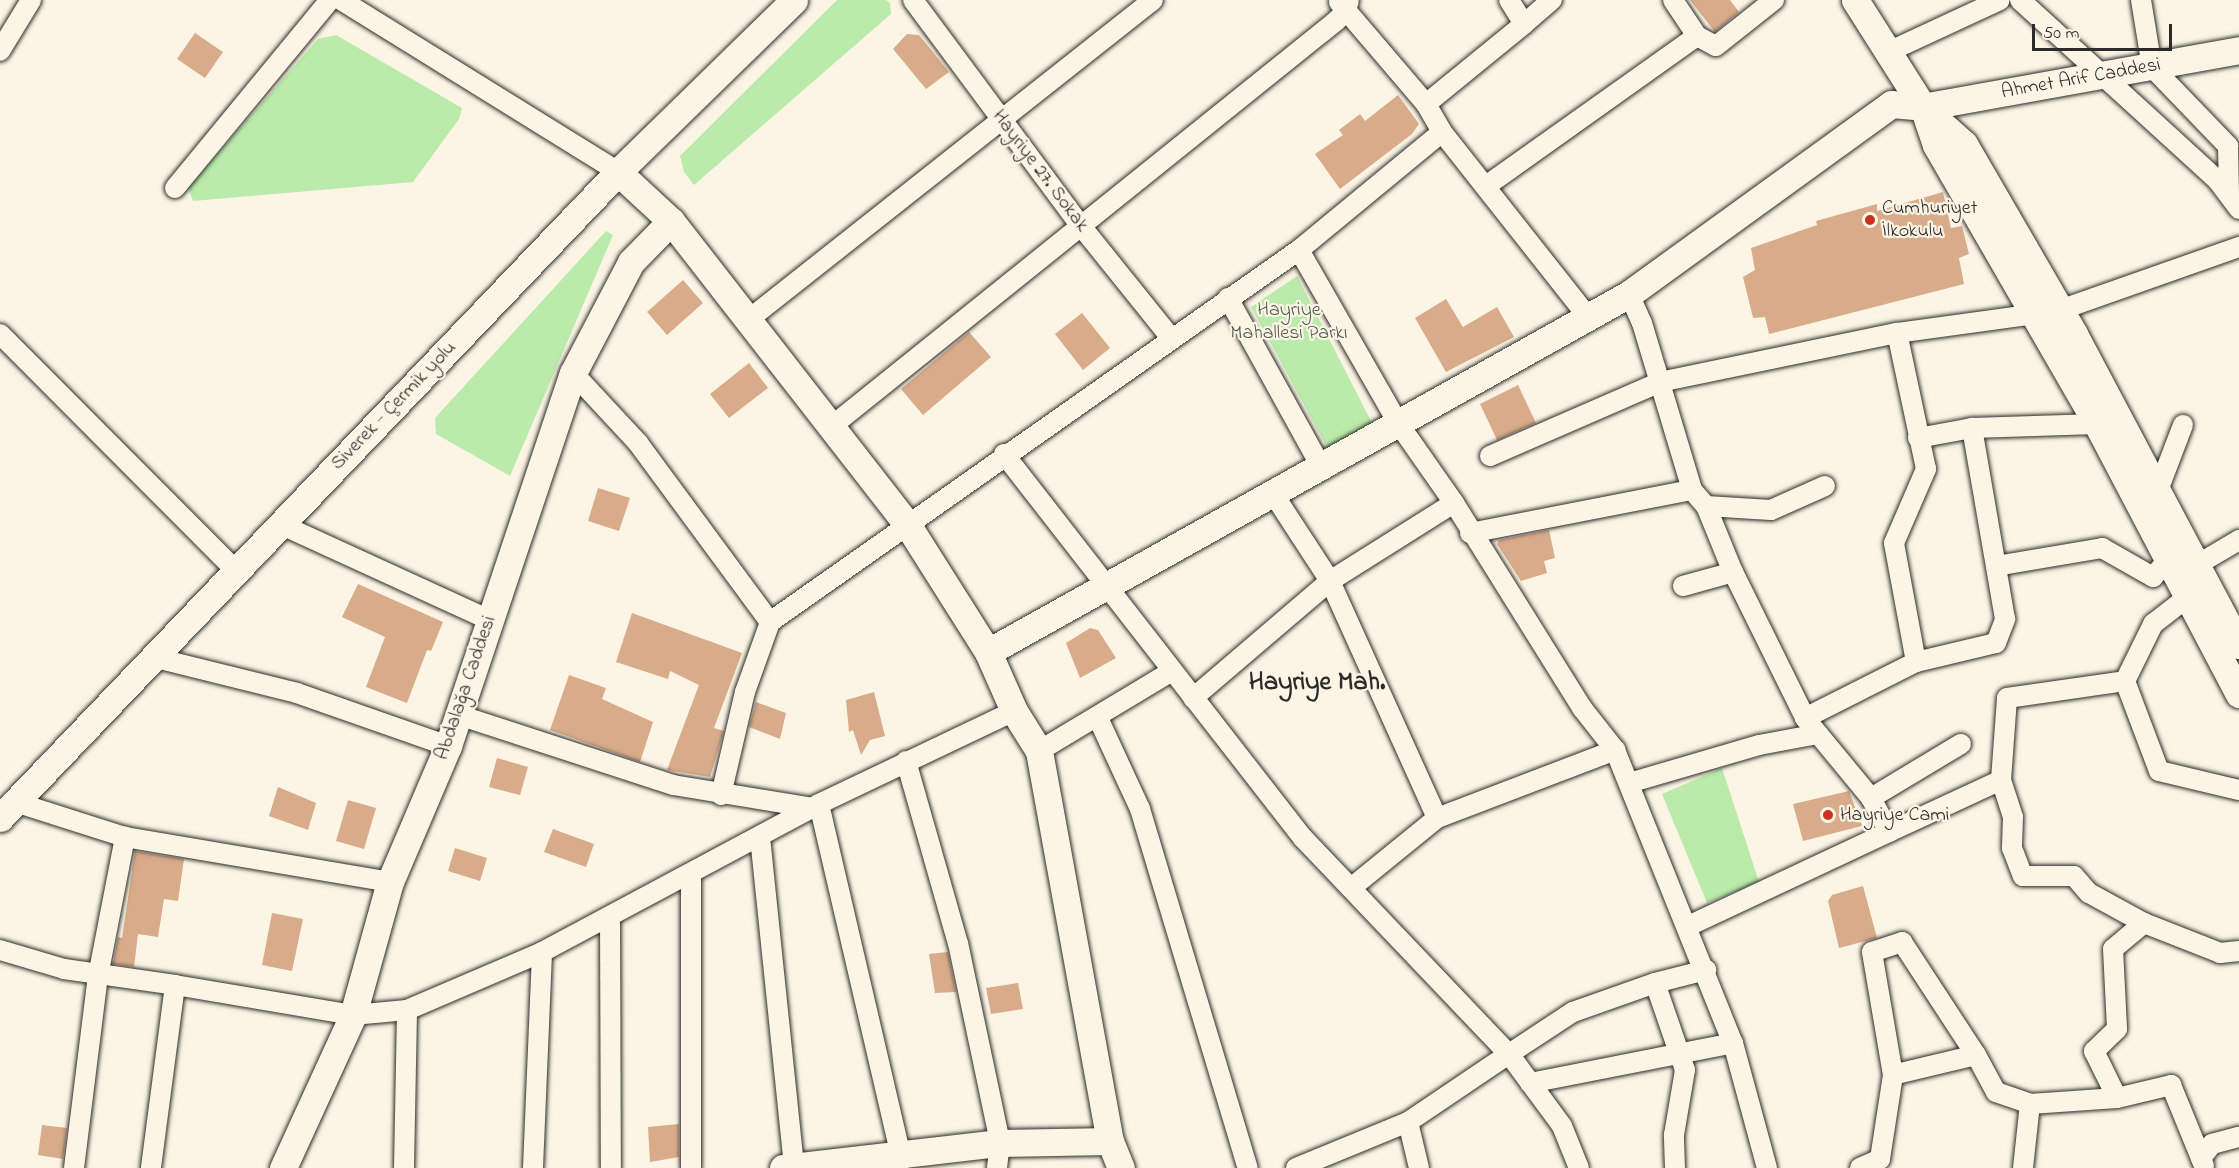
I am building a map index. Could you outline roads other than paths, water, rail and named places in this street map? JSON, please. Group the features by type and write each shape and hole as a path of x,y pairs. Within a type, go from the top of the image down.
{"street":[{"path":"0,51 31,0"},
{"path":"175,188 330,0"},
{"path":"341,0 618,172 671,220 906,524 988,652 1014,711 1039,751 1110,1141 1121,1168"},
{"name":"Siverek - Çermik yolu","path":"6,809 618,172 794,0"},
{"name":"Hayriye 27. Sokak","path":"913,0 1081,226 1172,339"},
{"path":"748,320 1154,0"},
{"path":"1509,0 1524,24"},
{"path":"1426,104 1552,0"},
{"path":"1673,0 1697,36 1716,46 1774,0"},
{"path":"1855,0 1923,107 1964,144 2048,312 2097,424 2167,561 2189,596 2239,694"},
{"path":"1888,52 2000,0"},
{"path":"2020,0 2101,77 2218,181 2234,202"},
{"path":"2141,0 2152,67 2233,146 2234,202"},
{"path":"832,426 1081,226 1344,4 1426,104 1442,132 1588,317"},
{"path":"1486,186 1697,36"},
{"name":"Ahmet Arif Caddesi","path":"988,652 1274,495 1629,294 1892,104 1923,107 2101,77 2239,50"},
{"path":"721,795 746,692 770,622 1004,454 1299,250 1442,132"},
{"name":"Abdalağa Caddesi","path":"283,1168 353,1015 390,882 448,746 573,373 631,262 671,220"},
{"path":"1490,456 1660,382 1897,333 2048,312 2239,246"},
{"path":"1299,250 1398,423 1454,503 1470,533 1582,708 1615,750 1706,970 1733,1043 1767,1168"},
{"path":"1629,294 1660,382 1692,490 1706,506 1733,572 1805,718 1871,798 1889,832"},
{"path":"1228,297 1322,468"},
{"path":"2048,312 2157,493 2239,645"},
{"path":"1897,333 1926,469 1894,543 1916,662"},
{"path":"0,334 236,571"},
{"path":"573,373 638,443 770,622"},
{"path":"1918,438 1972,428 2097,424"},
{"path":"2157,493 2184,425"},
{"path":"1805,718 1916,662 1996,643 2006,619 1972,428"},
{"path":"1004,454 1304,838 1509,1054 1562,1126 1579,1168"},
{"path":"1706,506 1771,510 1825,486"},
{"path":"1470,533 1692,490"},
{"path":"1274,495 1330,581 1437,818"},
{"path":"1193,698 1330,581 1454,503"},
{"path":"280,524 490,620"},
{"path":"2196,566 2239,540"},
{"path":"1996,566 2102,548 2152,578 2167,561"},
{"path":"1683,586 1733,572"},
{"path":"2189,596 2153,624 2126,681 2159,771 2239,790"},
{"path":"152,657 297,693 448,746"},
{"path":"1039,751 1098,718 1172,671"},
{"path":"2126,681 2007,698 2001,780 2013,817 2012,848 2023,876 2074,876 2089,893 2144,923 2220,953 2239,951"},
{"path":"0,950 98,976 175,985 353,1015 407,1010 542,952 691,875 817,806 906,761 1014,711"},
{"path":"459,714 673,786 721,795 817,806"},
{"path":"1098,718 1140,809 1248,1168"},
{"path":"1629,783 1759,745 1818,734"},
{"path":"1871,798 1961,744"},
{"path":"1351,888 1437,818 1615,750"},
{"path":"906,761 958,944 999,1156"},
{"path":"1688,926 2001,780"},
{"path":"817,806 899,1161"},
{"path":"6,809 125,837 390,882"},
{"path":"74,1168 98,976 125,837"},
{"path":"760,837 788,1167 999,1156 1110,1141"},
{"path":"691,875 691,1168"},
{"path":"610,916 611,1168"},
{"path":"2117,1098 2094,1051 2117,1029 2113,950 2144,923"},
{"path":"1860,1168 1880,1159 1893,1075 1872,952 1902,942 1976,1055 1996,1092 2030,1104 2117,1098 2171,1085 2203,1163"},
{"path":"533,1168 542,952"},
{"path":"1297,1168 1408,1122 1572,1012 1655,983 1706,970"},
{"path":"1655,983 1685,1070 1674,1135 1675,1168"},
{"path":"151,1168 175,985"},
{"path":"404,1168 407,1010"},
{"path":"1530,1083 1617,1064 1680,1056 1733,1043"},
{"path":"1893,1075 1976,1055"},
{"path":"2023,1168 2030,1104"},
{"path":"1408,1122 1419,1168"},
{"path":"2203,1163 2212,1144 2239,1137"}],"place":[{"name":"Cumhuriyet İlkokulu","path":"1870,220"},
{"name":"Hayriye Cami","path":"1828,815"}],"district":[{"name":"Hayriye Mah.","path":"1317,684"}],"park label":[{"name":"Hayriye Mahallesi Parkı","path":"1289,322"}]}
